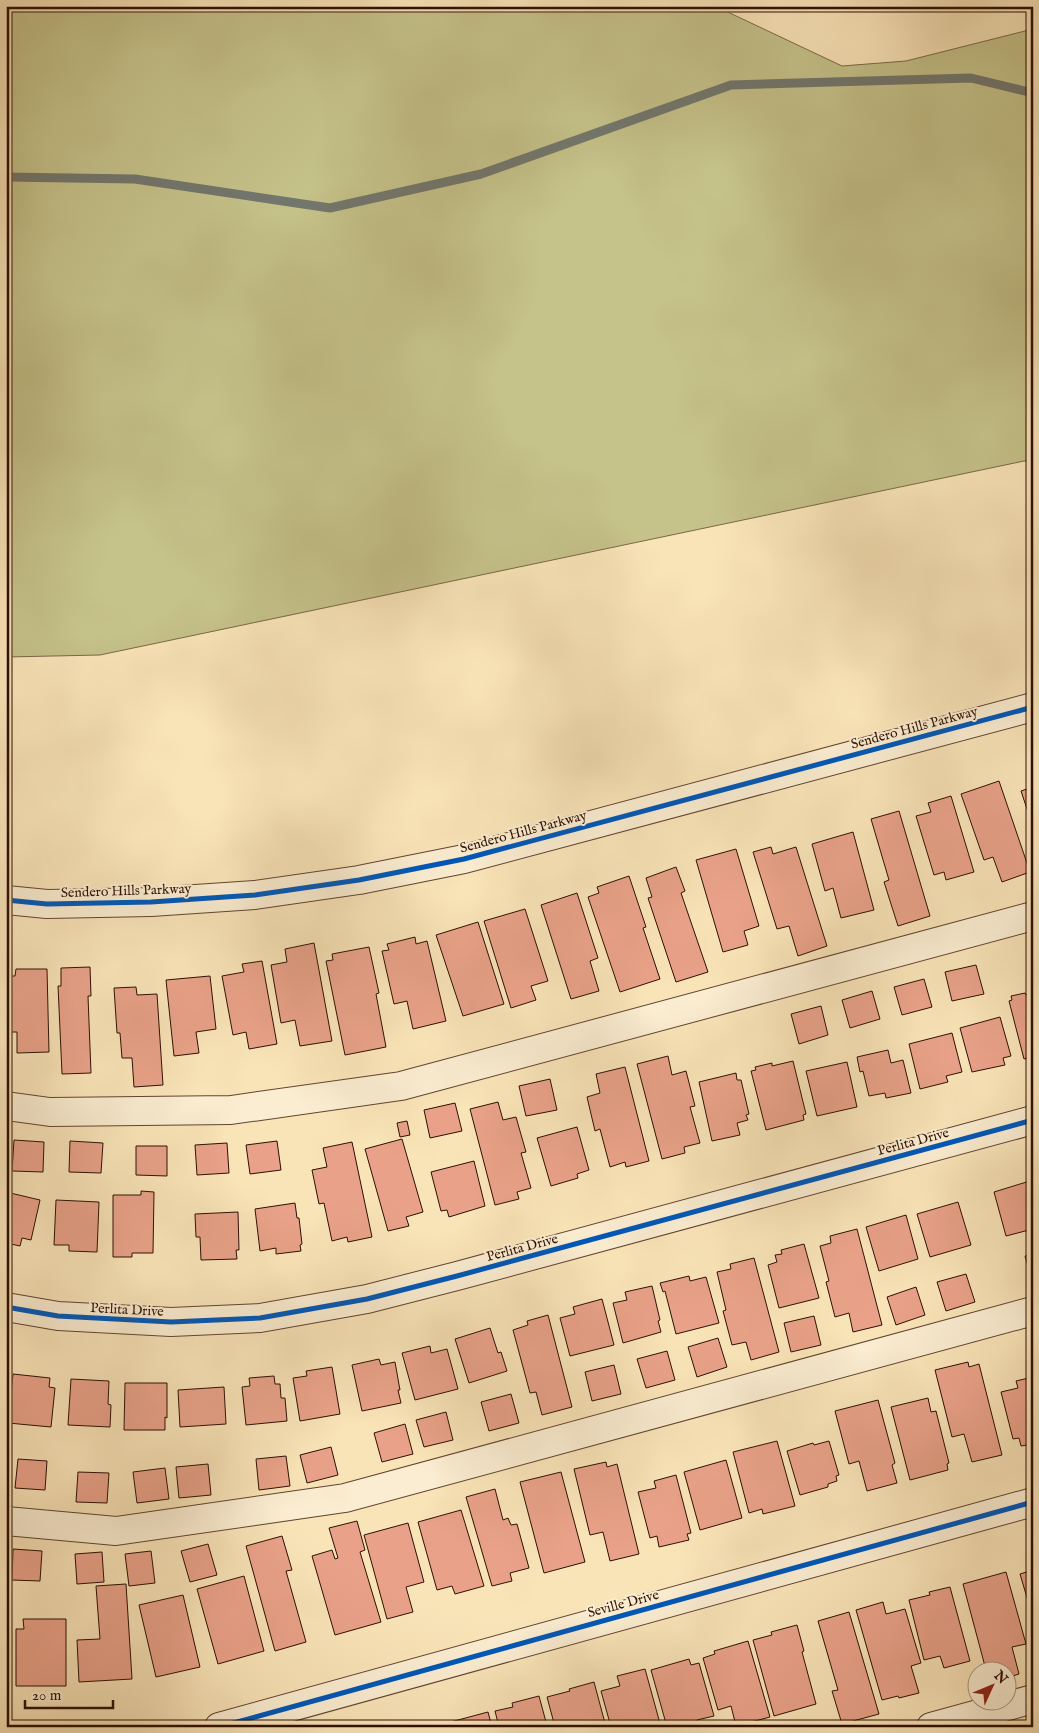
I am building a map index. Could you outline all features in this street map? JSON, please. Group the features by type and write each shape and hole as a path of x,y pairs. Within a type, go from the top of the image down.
{"street":[{"name":"Sendero Hills Parkway","path":"6,900 47,904 151,902 255,895 359,880 464,859 1033,706"},
{"path":"6,1106 50,1112 231,1110 401,1086 1033,916"},
{"name":"Perlita Drive","path":"6,1307 58,1316 170,1322 260,1318 367,1299 1033,1120"},
{"path":"6,1521 116,1531 345,1498 1033,1311"},
{"name":"Seville Drive","path":"219,1727 1033,1502"},
{"path":"931,1727 1033,1699"}],"shaded area":[{"path":"6,6 715,6 842,66 906,61 1033,29 1033,461 1024,461 100,655 6,657"}],"building":[{"path":"999,781 1030,872 1002,882 993,857 984,860 961,794"},
{"path":"1033,787 1033,827 1021,791"},
{"path":"951,796 974,872 946,880 944,872 934,875 916,816 931,812 928,803"},
{"path":"899,811 930,916 898,926 884,882 889,880 871,819"},
{"path":"853,832 874,910 841,918 833,888 825,891 812,844"},
{"path":"771,847 773,854 796,847 827,946 798,956 789,926 777,929 753,852"},
{"path":"736,849 759,926 744,931 748,945 723,952 696,860"},
{"path":"676,867 685,891 681,893 708,972 676,982 648,898 652,897 646,878"},
{"path":"629,876 646,927 643,928 660,979 620,992 588,897 599,893 597,887"},
{"path":"577,893 598,958 590,961 599,991 571,999 541,905"},
{"path":"525,909 548,981 531,986 536,1000 511,1008 484,921"},
{"path":"478,922 504,1004 463,1016 436,935"},
{"path":"415,937 416,944 427,941 446,1021 413,1029 407,1001 394,1004 382,951 389,950 387,944"},
{"path":"314,943 332,1041 300,1046 295,1020 281,1023 271,965 287,962 285,949"},
{"path":"369,947 379,993 376,994 386,1047 345,1055 326,961 333,960 332,954"},
{"path":"262,961 277,1044 249,1049 246,1032 233,1035 222,976 244,972 242,964"},
{"path":"976,965 984,994 952,1001 945,972"},
{"path":"90,967 91,996 88,996 91,1073 62,1074 58,986 61,986 61,968"},
{"path":"16,969 47,969 49,1052 17,1053 17,1032 10,1032 9,976 15,976"},
{"path":"210,976 216,1029 196,1032 199,1053 174,1056 166,980"},
{"path":"924,979 932,1007 902,1015 894,987"},
{"path":"136,987 137,995 157,994 163,1085 134,1087 132,1058 122,1058 120,1033 117,1033 114,988"},
{"path":"872,991 880,1019 850,1028 842,1000"},
{"path":"1025,993 1026,995 1033,993 1033,1057 1024,1059 1009,1001 1012,1000 1011,996"},
{"path":"821,1006 828,1035 799,1044 791,1014"},
{"path":"1000,1017 1011,1056 1003,1058 1005,1065 972,1072 960,1028"},
{"path":"952,1033 962,1072 946,1076 948,1082 920,1089 909,1044"},
{"path":"888,1050 891,1063 903,1060 911,1093 886,1098 885,1093 869,1096 863,1071 860,1072 857,1057"},
{"path":"668,1056 672,1075 686,1071 695,1106 690,1107 700,1143 684,1147 685,1153 662,1159 637,1064"},
{"path":"793,1061 806,1114 803,1115 804,1120 766,1130 751,1071 756,1070 755,1067 772,1063 772,1066"},
{"path":"847,1062 857,1107 817,1116 806,1071"},
{"path":"625,1067 649,1161 626,1167 625,1162 610,1167 600,1129 595,1131 587,1097 600,1093 596,1074"},
{"path":"736,1073 737,1080 741,1080 749,1114 746,1115 748,1120 737,1123 740,1135 712,1141 699,1082"},
{"path":"550,1079 557,1110 526,1116 519,1086"},
{"path":"498,1102 503,1120 516,1117 526,1152 521,1153 531,1188 517,1192 519,1199 495,1205 470,1109"},
{"path":"455,1103 462,1131 430,1138 424,1110"},
{"path":"407,1121 410,1135 400,1137 397,1123"},
{"path":"577,1127 589,1170 577,1174 578,1178 551,1186 537,1138"},
{"path":"402,1139 423,1212 406,1217 409,1226 388,1231 365,1149"},
{"path":"14,1140 44,1142 43,1172 12,1171"},
{"path":"70,1141 103,1143 101,1173 69,1172"},
{"path":"277,1141 281,1170 250,1174 246,1145"},
{"path":"352,1142 372,1237 348,1242 347,1237 332,1241 324,1203 319,1204 312,1170 327,1167 323,1148"},
{"path":"227,1143 229,1173 197,1175 195,1145"},
{"path":"136,1146 167,1146 167,1176 136,1175"},
{"path":"474,1161 485,1206 449,1217 447,1210 441,1211 431,1172"},
{"path":"1033,1180 1033,1229 1006,1236 994,1192"},
{"path":"141,1191 154,1192 153,1253 132,1253 132,1257 113,1257 113,1195 141,1195"},
{"path":"6,1192 40,1200 31,1240 22,1238 20,1246 6,1243"},
{"path":"56,1200 99,1202 97,1252 69,1251 69,1245 54,1245"},
{"path":"958,1202 971,1245 930,1257 917,1214"},
{"path":"295,1203 297,1218 299,1218 301,1251 276,1254 276,1248 260,1251 255,1209"},
{"path":"238,1212 239,1250 236,1250 237,1259 201,1260 200,1237 196,1237 195,1214"},
{"path":"906,1215 918,1259 879,1271 866,1227"},
{"path":"857,1229 882,1325 853,1332 849,1313 835,1317 826,1282 829,1281 820,1246 831,1243 830,1236"},
{"path":"804,1244 819,1298 779,1308 768,1265 777,1262 775,1255 782,1254 781,1250"},
{"path":"1033,1254 1033,1284 1025,1256"},
{"path":"754,1258 779,1352 751,1360 746,1342 732,1345 723,1311 726,1310 717,1272 731,1269 730,1264"},
{"path":"966,1274 975,1302 946,1311 937,1282"},
{"path":"689,1276 690,1281 706,1277 719,1323 676,1334 665,1291 663,1292 660,1283"},
{"path":"652,1286 661,1332 623,1343 613,1303 627,1300 625,1292"},
{"path":"916,1287 925,1315 896,1325 887,1297"},
{"path":"602,1299 614,1345 570,1356 560,1318 575,1314 573,1307"},
{"path":"548,1315 572,1407 542,1415 536,1392 530,1393 513,1330 528,1325 527,1321"},
{"path":"814,1316 821,1345 791,1352 784,1323"},
{"path":"490,1328 498,1353 501,1352 507,1371 469,1383 455,1339"},
{"path":"718,1338 727,1367 697,1377 688,1347"},
{"path":"430,1346 431,1353 447,1349 458,1389 415,1400 402,1353"},
{"path":"667,1351 675,1380 646,1388 637,1359"},
{"path":"379,1359 381,1365 395,1362 401,1403 362,1411 352,1365"},
{"path":"968,1362 969,1367 979,1364 1002,1455 972,1462 964,1434 952,1437 935,1370"},
{"path":"614,1365 621,1394 592,1401 585,1372"},
{"path":"332,1367 340,1414 300,1421 293,1378 307,1376 306,1371"},
{"path":"13,1374 50,1378 49,1387 55,1388 51,1427 8,1423"},
{"path":"274,1376 275,1384 280,1384 281,1398 285,1398 287,1421 246,1425 242,1387 250,1386 249,1378"},
{"path":"1033,1377 1033,1444 1021,1446 1019,1438 1013,1439 1001,1392 1018,1388 1016,1381"},
{"path":"71,1379 109,1381 110,1427 68,1425"},
{"path":"125,1383 167,1383 165,1430 124,1430"},
{"path":"224,1387 226,1424 180,1427 178,1390"},
{"path":"511,1394 519,1423 489,1431 481,1402"},
{"path":"928,1398 931,1412 936,1411 949,1463 947,1464 948,1470 910,1480 891,1407"},
{"path":"878,1400 895,1463 892,1465 897,1483 867,1491 859,1461 849,1464 835,1411"},
{"path":"446,1412 453,1440 424,1447 416,1420"},
{"path":"405,1424 413,1454 382,1462 374,1433"},
{"path":"777,1441 795,1506 763,1514 762,1509 749,1513 733,1452"},
{"path":"829,1441 839,1475 836,1476 837,1481 828,1484 828,1487 800,1495 787,1451 813,1443 814,1445"},
{"path":"331,1447 338,1475 307,1483 300,1455"},
{"path":"286,1456 290,1486 259,1490 256,1459"},
{"path":"18,1459 47,1461 45,1490 15,1488"},
{"path":"726,1460 742,1518 700,1530 684,1472"},
{"path":"606,1462 607,1467 617,1464 639,1554 610,1561 603,1532 590,1535 574,1469"},
{"path":"208,1464 211,1495 179,1498 176,1467"},
{"path":"165,1468 169,1499 137,1503 133,1472"},
{"path":"78,1472 109,1473 107,1503 76,1502"},
{"path":"561,1472 585,1562 544,1573 520,1482"},
{"path":"676,1475 691,1533 687,1534 689,1540 659,1547 657,1536 650,1538 638,1492 656,1488 654,1481"},
{"path":"495,1489 503,1520 508,1518 511,1525 517,1524 529,1568 510,1573 512,1581 492,1586 466,1497"},
{"path":"461,1510 484,1586 455,1594 452,1586 437,1590 418,1522"},
{"path":"357,1521 365,1550 360,1552 381,1622 335,1635 312,1556 332,1550 335,1559 338,1558 329,1528"},
{"path":"408,1523 424,1582 406,1587 413,1612 387,1619 364,1535"},
{"path":"282,1536 292,1570 286,1571 306,1642 275,1651 246,1546"},
{"path":"208,1544 217,1575 190,1582 181,1551"},
{"path":"13,1549 42,1551 40,1581 12,1580"},
{"path":"151,1551 155,1583 129,1586 125,1554"},
{"path":"102,1552 104,1582 77,1584 75,1554"},
{"path":"1033,1570 1033,1618 1020,1574"},
{"path":"1006,1572 1026,1644 1012,1647 1015,1660 983,1660 963,1584"},
{"path":"244,1576 264,1651 218,1664 197,1589"},
{"path":"126,1584 132,1679 79,1682 77,1640 100,1639 96,1586"},
{"path":"950,1587 970,1660 944,1668 940,1656 924,1660 909,1600 930,1595 929,1592"},
{"path":"183,1595 200,1667 156,1677 139,1605"},
{"path":"883,1602 886,1614 905,1609 921,1663 911,1666 919,1693 882,1700 856,1610"},
{"path":"849,1612 879,1714 842,1724 832,1691 838,1690 818,1621"},
{"path":"23,1619 66,1619 66,1686 16,1686 16,1629 24,1629"},
{"path":"797,1625 816,1704 774,1716 753,1640 772,1635 771,1632"},
{"path":"748,1641 770,1717 736,1726 731,1706 718,1710 703,1658 715,1654 714,1651"},
{"path":"689,1659 691,1665 699,1663 714,1716 697,1720 699,1727 667,1727 651,1670"},
{"path":"1016,1662 1019,1674 1016,1675"},
{"path":"645,1669 661,1727 611,1727 601,1691 620,1686 617,1676"},
{"path":"594,1682 606,1727 555,1727 547,1697"},
{"path":"539,1696 546,1722 544,1723 545,1727 499,1727 495,1711 513,1707 512,1703"},
{"path":"488,1712 492,1727 444,1727 443,1724"}],"waterway":[{"path":"6,177 135,179 330,208 481,174 731,85 971,78 1033,93"}],"cycle path":[{"path":"6,900 47,904 151,902 255,895 359,880 464,859 1033,707"},
{"path":"6,1307 58,1316 171,1322 260,1318 367,1299 1033,1120"},
{"path":"219,1727 1033,1502"}]}
